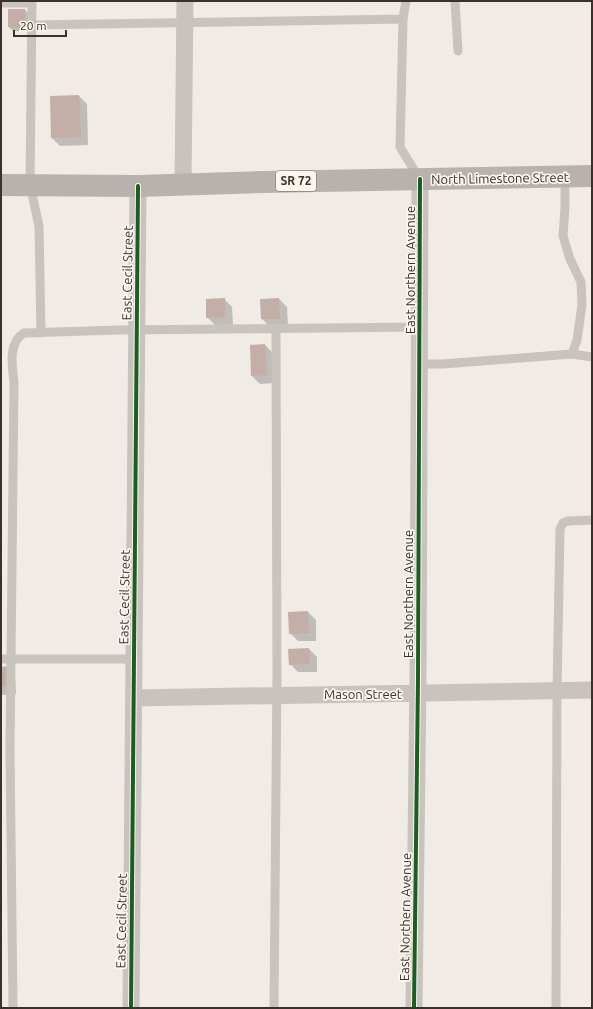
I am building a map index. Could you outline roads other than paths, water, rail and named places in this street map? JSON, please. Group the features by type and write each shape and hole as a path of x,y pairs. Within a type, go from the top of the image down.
{"main road":[{"name":"North Limestone Street","path":"1,185 138,186 592,176"}],"street":[{"path":"183,184 185,1"},
{"name":"East Northern Avenue","path":"414,1008 418,694 420,179"},
{"name":"East Cecil Street","path":"131,1008 138,186"},
{"name":"Mason Street","path":"134,698 592,690"}],"lane":[{"path":"406,1 403,19 400,147 420,179"},
{"path":"455,1 458,51"},
{"path":"1,3 32,2 30,185 39,226 41,333"},
{"path":"32,25 184,24 403,19"},
{"path":"565,176 563,236 570,259 581,282 582,297 577,340 572,354"},
{"path":"13,1008 10,750 14,382 12,361 14,346 20,336 24,333 137,330 419,327"},
{"path":"274,1008 277,695 276,328"},
{"path":"419,364 443,364 572,354 592,358"},
{"path":"556,1008 557,691 560,529 563,523 568,521 592,520"},
{"path":"1,659 134,659"}]}
